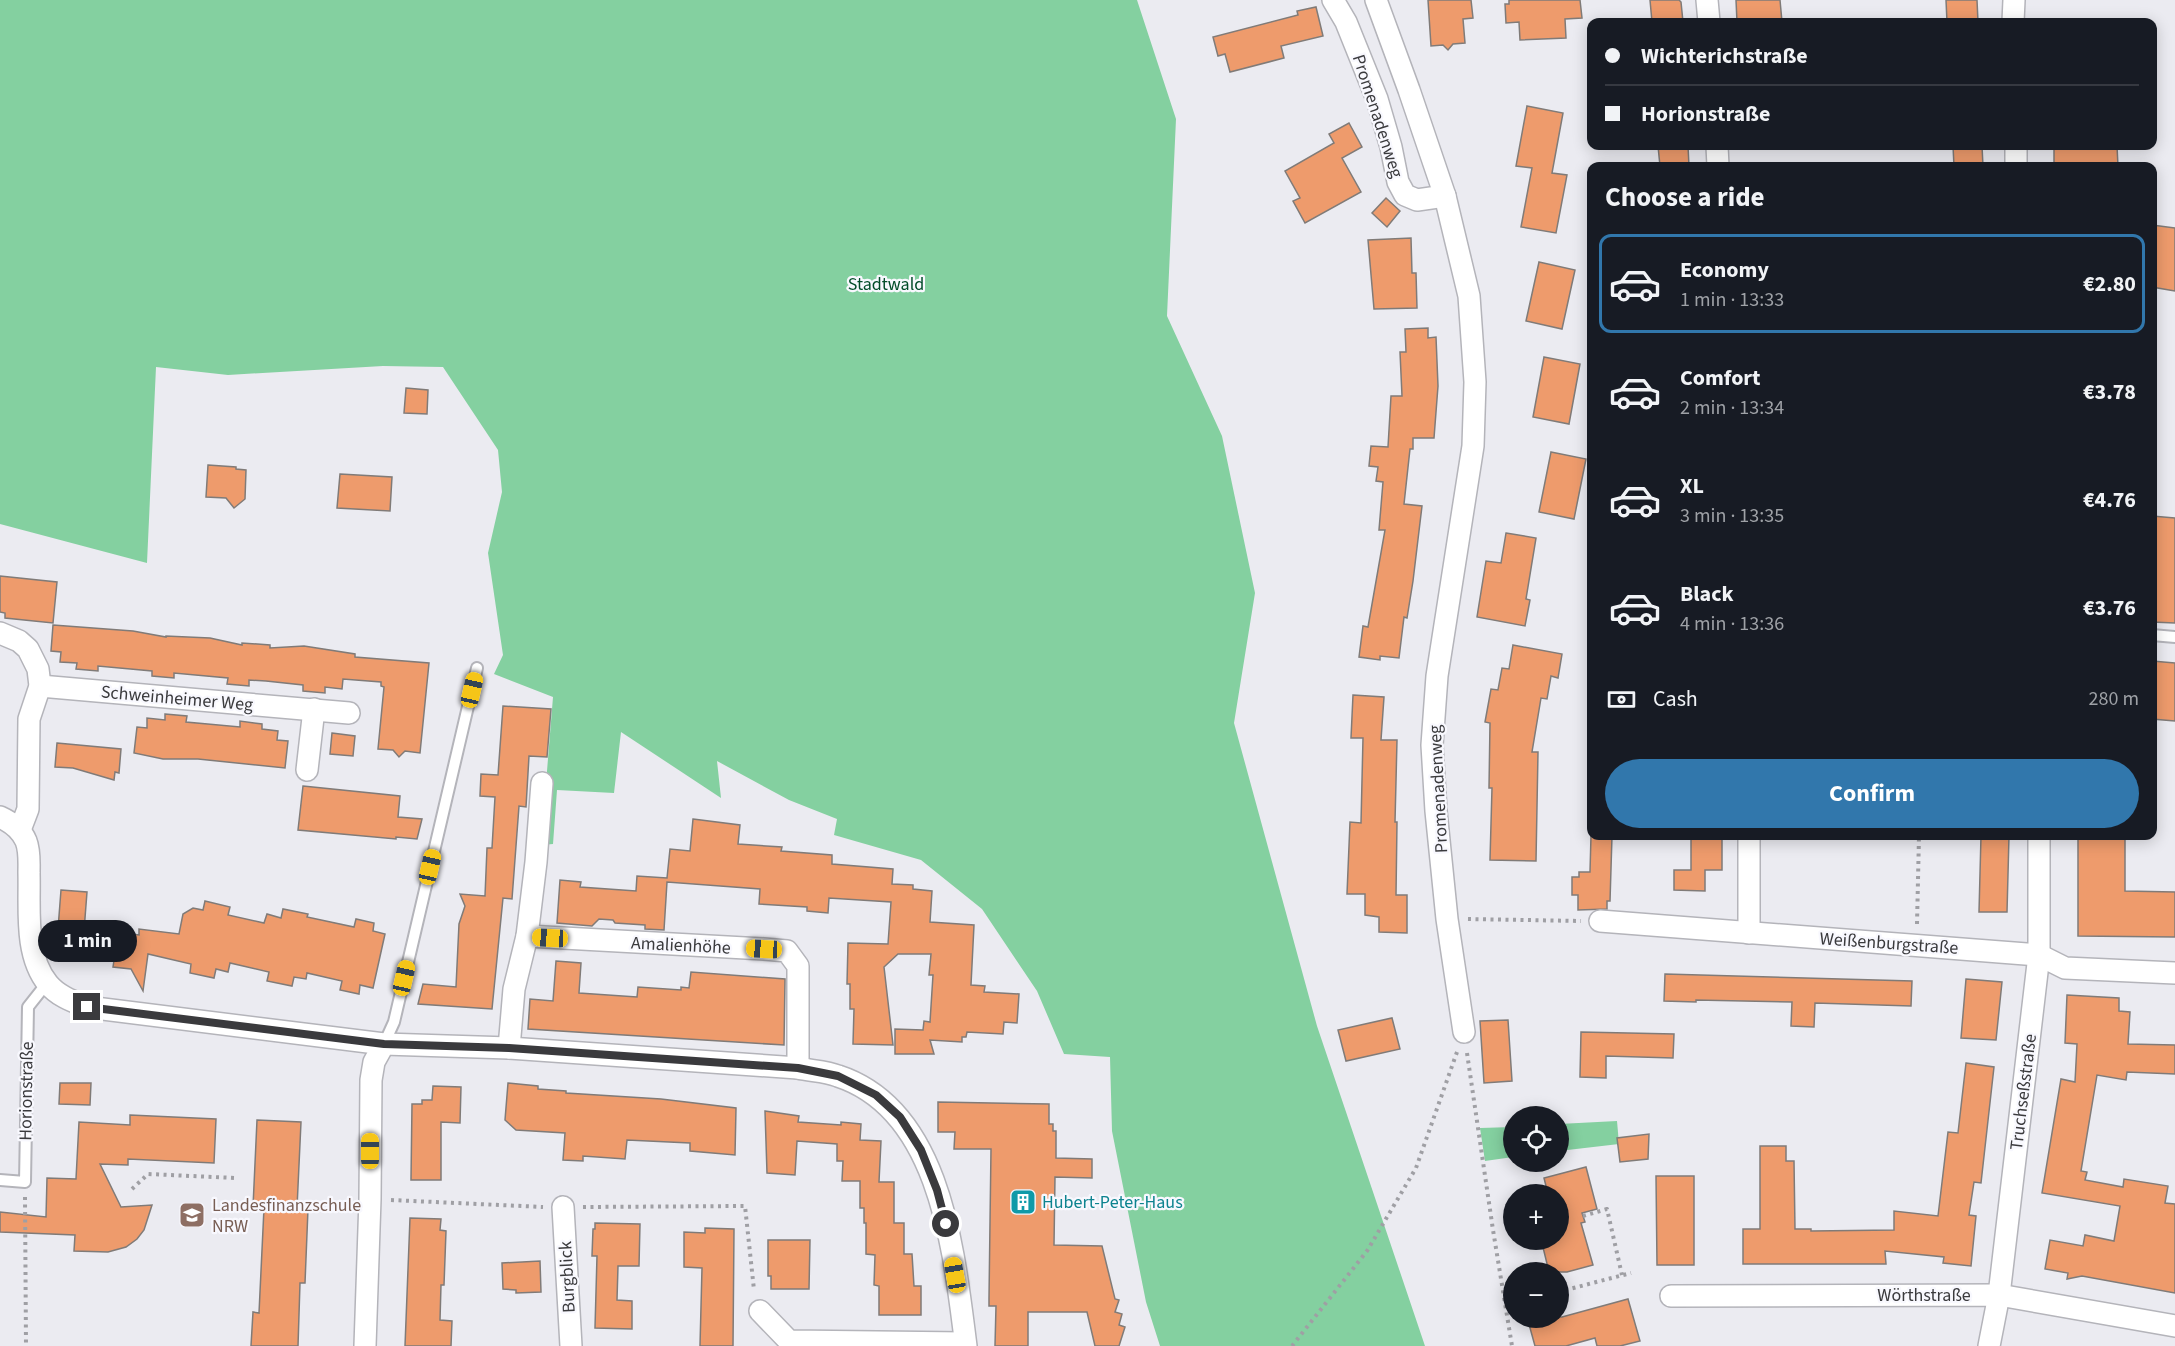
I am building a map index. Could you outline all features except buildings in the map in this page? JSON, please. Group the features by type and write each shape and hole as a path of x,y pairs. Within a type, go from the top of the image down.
{"street":[{"name":"Promenadenweg","path":"1333,0 1346,22 1377,99 1398,182 1405,195 1417,200 1444,196"},
{"name":"Promenadenweg","path":"1376,0 1444,196 1469,296 1475,382 1473,446 1437,676 1432,746 1447,919 1464,1032"},
{"path":"1707,0 1708,18"},
{"path":"2013,18 2014,0"},
{"path":"0,633 19,641 28,649 38,669 40,686 29,719 28,809 20,830"},
{"name":"Schweinheimer Weg","path":"40,686 349,713"},
{"path":"308,770 314,709"},
{"path":"509,1048 514,989 527,936 542,783"},
{"path":"0,817 20,830 29,850 30,935 36,964 47,983 65,999 87,1007 384,1044 509,1048 798,1068 838,1076 876,1095 900,1117 921,1150 937,1190 946,1224 966,1345 789,1341 757,1302"},
{"path":"1749,840 1749,933"},
{"name":"Truchseßstraße","path":"1989,1346 1999,1295 2039,955 2039,840"},
{"name":"Weißenburgstraße","path":"1600,921 2039,955 2065,968 2175,973"},
{"name":"Amalienhöhe","path":"527,936 787,951 798,966 798,1068"},
{"path":"365,1346 371,1080 374,1062 384,1044"},
{"name":"Burgblick","path":"563,1207 571,1346"},
{"name":"Wörthstraße","path":"1671,1296 1999,1295 2175,1326"}],"lane":[{"path":"2157,635 2175,637"},
{"path":"384,1044 394,1022 477,668"},
{"name":"Horionstraße","path":"25,1182 28,1007 47,983"},
{"path":"0,1180 25,1182"}],"path":[{"path":"1916,945 1919,840"},
{"path":"1447,919 1600,921"},
{"path":"1464,1032 1503,1287"},
{"path":"1292,1346 1367,1251 1416,1168 1464,1032"},
{"path":"132,1189 148,1174 235,1178"},
{"path":"25,1182 26,1346"},
{"path":"370,1199 490,1206 745,1206 757,1302"},
{"path":"1583,1216 1607,1209 1622,1275"},
{"path":"1569,1289 1631,1273"},
{"path":"1509,1328 1512,1346"}],"green space":[{"name":"Stadtwald","path":"0,0 1137,0 1176,119 1167,316 1222,436 1255,593 1234,723 1317,1026 1425,1346 1160,1346 1146,1302 1112,1131 1110,1057 1064,1054 1037,991 982,909 921,860 834,835 837,819 789,800 717,761 721,798 621,732 614,793 557,790 553,844 541,845 553,697 494,674 503,655 488,553 502,492 498,450 443,367 383,366 228,375 156,367 147,563 0,524"},
{"path":"1617,1121 1619,1144 1569,1150 1569,1123"},
{"path":"1503,1127 1503,1158 1485,1161 1480,1128"}],"place":[{"name":"Hubert-Peter-Haus","path":"1023,1202"},
{"name":"Landesfinanzschule NRW","path":"192,1215"}],"route":[{"path":"87,1007 384,1044 509,1048 798,1068 838,1076 876,1095 900,1117 921,1150 937,1190 946,1224"}]}
